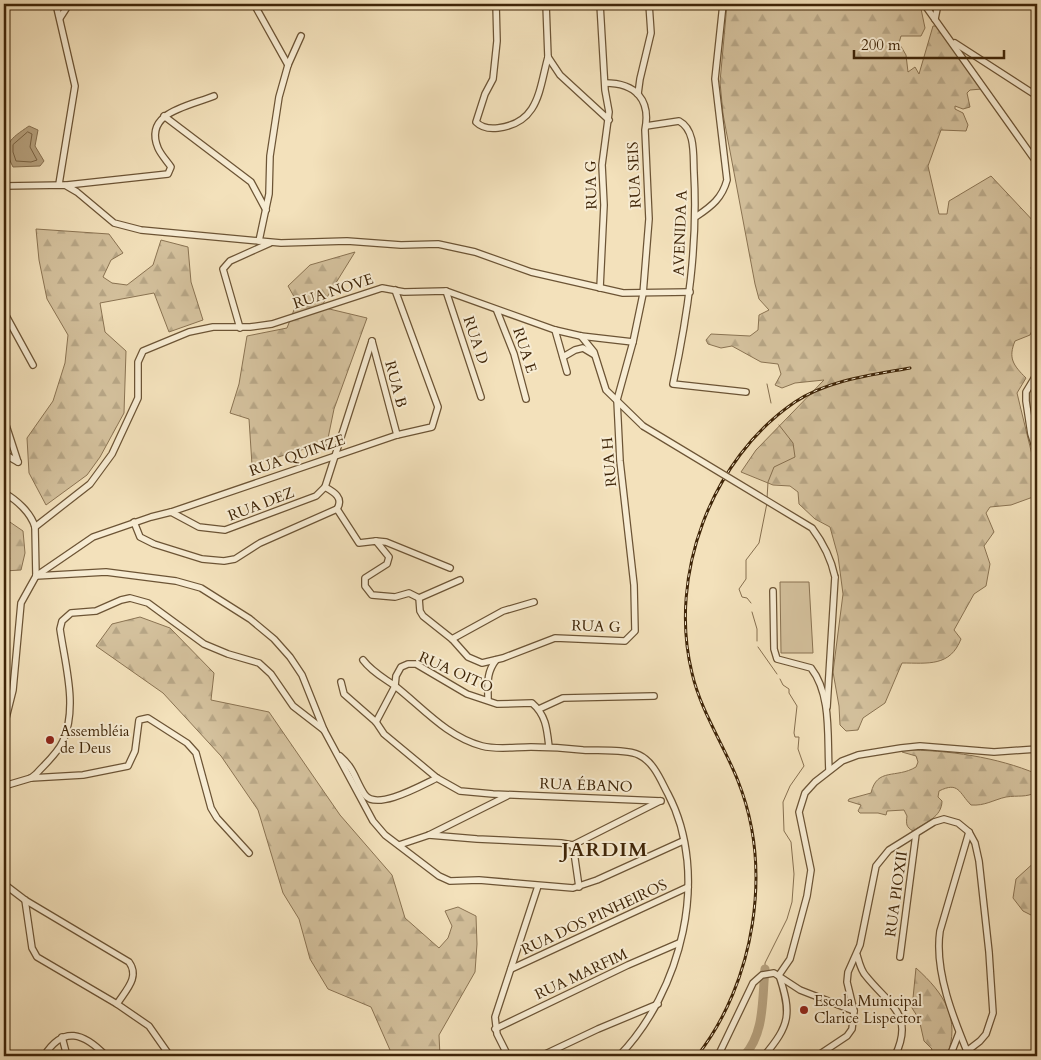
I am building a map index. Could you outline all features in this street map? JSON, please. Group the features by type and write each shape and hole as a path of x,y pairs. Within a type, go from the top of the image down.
{"street":[{"path":"56,4 75,86 62,185"},
{"path":"60,18 69,4"},
{"path":"254,4 288,65"},
{"path":"496,4 496,58 493,79 484,94 476,122 480,126 492,128 505,127 524,120 534,105 548,57 546,4"},
{"name":"RUA G","path":"600,4 609,120 602,165 604,205 600,288"},
{"path":"605,83 622,86 638,94 652,34 649,4"},
{"path":"696,216 718,201 724,191 726,180 715,79 723,4"},
{"path":"924,4 1037,163"},
{"path":"935,19 938,4"},
{"path":"259,241 266,210 274,122 288,65 301,36"},
{"path":"951,40 1037,96"},
{"path":"548,57 560,75 609,120"},
{"name":"RUA SEIS","path":"638,94 647,111 649,219 643,294"},
{"path":"4,186 62,185 168,174 171,167 159,150 154,132 156,126 164,116 214,96"},
{"path":"164,116 251,182 266,210"},
{"name":"AVENIDA A","path":"646,126 679,121 687,128 693,148 696,216 690,292 673,384 746,392"},
{"path":"62,185 72,188 120,226 141,230 272,242 347,241 401,245 438,244 475,252 531,272 600,288 643,294 690,292"},
{"path":"240,328 223,273 225,265 272,242"},
{"name":"RUA NOVE","path":"35,527 90,484 98,474 126,428 138,398 137,368 143,352 156,344 202,328 240,328 272,324 377,289 446,291 497,311 555,330 581,336 632,342"},
{"name":"RUA QUINZE","path":"171,512 397,435 432,427 438,407 395,290"},
{"name":"RUA D","path":"446,291 481,397"},
{"name":"RUA H","path":"635,631 634,585 620,461 617,400 643,294"},
{"name":"RUA E","path":"497,311 514,354 526,399"},
{"path":"4,312 33,365"},
{"path":"555,330 567,372"},
{"path":"581,336 595,356 602,383 643,426 812,528 823,542 832,560 835,577 826,716"},
{"name":"RUA B","path":"334,456 372,341 397,435"},
{"path":"563,357 583,348 595,356"},
{"path":"1037,363 1035,377 1026,392 1029,424 1037,453"},
{"path":"4,419 18,462 4,454"},
{"path":"134,522 140,537 154,544 202,559 224,561 235,559 260,544 338,509 340,504 338,496 325,487 334,456"},
{"name":"RUA DEZ","path":"171,512 199,527 225,530 316,496 325,487"},
{"path":"4,493 28,514 35,527 36,576"},
{"path":"338,509 359,543 386,542 450,568"},
{"path":"4,726 10,710 13,690 21,603 36,576 94,537 134,522 171,512"},
{"path":"376,541 389,557 389,561 365,578 365,586 372,595 395,597 409,593 419,598 460,580"},
{"path":"36,576 106,572 136,574 201,588 250,619 274,639 290,657 302,675 324,730 373,821 385,835 439,876 450,881 479,880 562,889 579,887 684,841"},
{"path":"773,591 775,656 781,662 811,668 820,682 826,716 829,770"},
{"path":"31,778 63,741 67,728 69,700 60,629 62,621 72,613 96,611 130,598 148,603 204,644 228,654 259,663 271,674 293,706 324,730"},
{"name":"RUA G","path":"419,598 420,611 424,616 475,661 487,664 555,638 625,641 635,631"},
{"path":"452,639 503,611 534,602"},
{"path":"488,700 487,680 489,669 497,659"},
{"path":"363,660 370,669 395,686 439,723 466,740 482,746 548,747 632,753 647,761 656,772 670,799 684,841 688,887 686,912 666,989 639,1032 619,1056"},
{"name":"RUA OITO","path":"395,686 396,676 401,667 408,664 416,664 467,694 497,704 532,703 539,709"},
{"path":"341,682 344,694 376,722 384,734 436,778 460,790 509,795"},
{"path":"376,722 395,686"},
{"path":"548,747 547,726 539,709 563,698 654,696"},
{"path":"4,786 31,778 83,775 128,766 135,751 139,720 148,718 187,743 196,753 211,808 217,818 250,854"},
{"path":"778,975 792,953 810,881 809,855 801,824 801,802 810,786 842,761 858,755 912,746 994,752 1037,749"},
{"path":"338,754 350,765 365,795 371,800 385,801 436,778"},
{"path":"399,845 429,835 509,795"},
{"name":"RUA ÉBANO","path":"509,795 662,801"},
{"path":"429,835 477,840 562,843 573,846 662,801 670,799"},
{"path":"817,1056 850,1033 854,1011 847,982 848,972 857,955 876,866 888,850 934,822 944,819 958,823 969,832 975,843 979,861 994,996 993,1013 986,1034 968,1054 954,1022 937,947 969,832"},
{"name":"RUA PIOXII","path":"900,957 916,834"},
{"path":"573,846 579,887"},
{"path":"4,884 25,900 129,962 133,967 134,978 117,1004"},
{"path":"508,1056 495,1029 495,1017 538,886"},
{"name":"RUA DOS PINHEIROS","path":"511,969 688,887"},
{"path":"25,900 32,948 37,957 117,1004 149,1026 170,1056"},
{"name":"RUA MARFIM","path":"495,1029 628,965 679,943"},
{"path":"857,955 866,976 898,1010 902,1022 899,1046 895,1056"},
{"path":"718,1056 753,983 762,975 769,973 778,975 800,990 854,1011"},
{"path":"764,1056 781,1036 786,1024 787,1000 778,975"},
{"path":"541,1056 598,1029 658,1004"},
{"path":"950,1056 959,1033"},
{"path":"44,1056 50,1046 62,1037 72,1035 85,1038 106,1056"},
{"path":"62,1037 67,1056"},
{"path":"1035,1056 1037,1040"}],"green space":[{"path":"727,4 920,4 925,28 921,36 901,36 899,43 906,55 908,72 915,67 919,74 933,26 936,26 982,89 970,90 967,93 970,107 963,109 955,106 955,109 963,113 968,125 966,131 941,130 928,166 939,214 947,214 949,201 991,176 1037,225 1037,248 1031,268 1037,282 1037,320 1030,335 1015,341 1012,352 1015,365 1026,378 1017,393 1034,463 1033,497 1011,505 990,507 986,513 994,532 984,546 990,564 986,586 974,594 954,630 961,639 951,655 929,663 902,663 885,703 863,718 858,730 846,731 840,725 833,672 843,594 838,556 830,527 815,519 799,504 798,492 790,486 773,485 741,472 756,450 824,380 795,383 782,388 775,385 781,374 778,364 761,362 732,346 721,348 708,344 706,340 711,334 750,336 758,330 759,315 769,310 759,299 755,284 723,114 720,82"},
{"path":"36,229 109,234 123,253 111,260 103,277 112,283 127,285 153,265 161,240 188,247 191,282 203,320 169,332 154,293 100,303 105,332 126,351 124,413 100,457 87,475 46,505 29,473 27,438 53,401 65,363 68,335 47,299 39,260"},
{"path":"355,252 321,307 367,318 334,409 326,448 311,447 252,465 249,419 230,413 239,384 247,336 287,328 297,302 288,286 310,265"},
{"path":"4,518 23,531 25,553 21,570 4,571"},
{"path":"780,582 809,582 813,653 781,653"},
{"path":"140,617 170,628 214,673 211,700 269,712 340,815 392,875 405,918 439,948 448,938 452,926 445,911 458,907 476,916 475,972 439,1035 440,1056 390,1056 390,1050 371,1007 328,989 310,959 299,919 283,893 258,810 221,756 163,693 96,646 112,624"},
{"path":"904,750 955,753 989,759 1022,768 1037,774 1037,792 1025,796 1006,797 981,805 971,805 958,790 951,787 946,788 939,791 938,797 942,801 936,815 913,831 907,825 907,816 904,810 887,811 886,815 860,813 858,811 861,805 848,801 849,799 871,793 874,785 883,777 916,767 918,762 916,756 902,752"},
{"path":"1037,860 1037,918 1023,911 1013,898 1016,879"},
{"path":"916,968 942,997 951,1018 951,1043 947,1056 930,1056 932,1049 924,1041 919,1019 912,1008"}],"water":[{"path":"29,126 38,130 35,146 44,161 40,166 13,167 8,153 9,143"}],"waterway":[{"path":"767,384 771,403"},
{"path":"767,499 768,482 774,467 795,457 793,443 779,425"},
{"path":"751,603 747,598 742,597 739,589 746,579 746,560 759,543 767,503"},
{"path":"752,612 757,629 757,641"},
{"path":"758,647 777,674"},
{"path":"765,969 765,963 787,919 792,902 794,874 791,842 784,831 783,802 790,786 804,766 798,749 799,737 795,737 794,733 797,706 789,693 789,689 783,685 780,679"},
{"path":"744,1056 751,1047 759,1026 763,1004 765,969"}],"railway":[{"path":"697,1056 717,1027 733,994 745,960 752,924 756,887 755,851 749,815 738,781 696,687 686,636 686,598 692,560 703,522 719,487 740,455 765,426 795,402 836,383 910,368"}],"place":[{"name":"Assembléia de Deus","path":"50,740"},
{"name":"Escola Municipal Clarice Lispector","path":"804,1010"}],"district":[{"name":"JARDIM","path":"605,849"}]}
